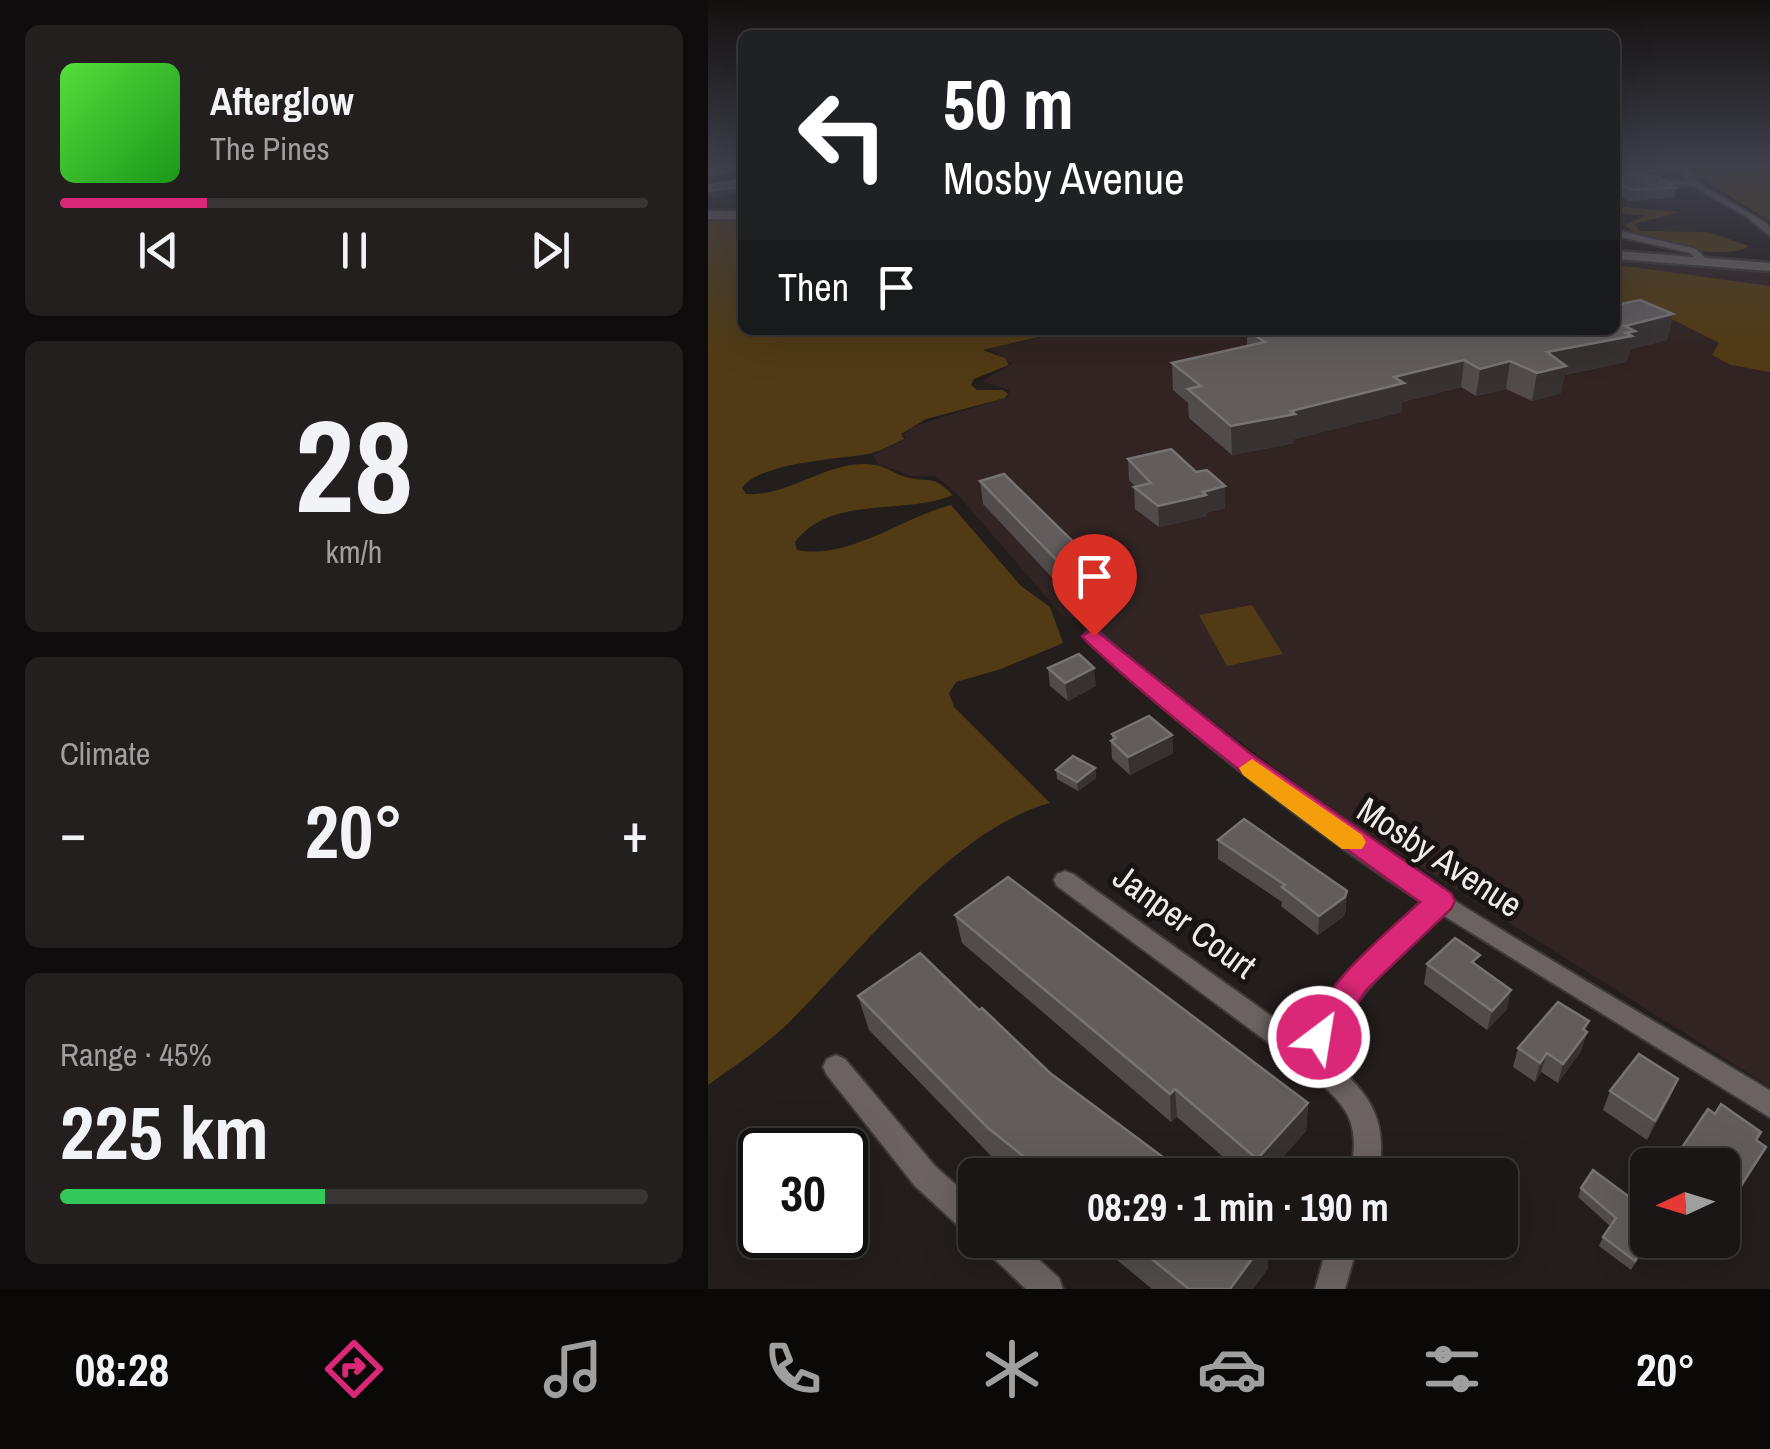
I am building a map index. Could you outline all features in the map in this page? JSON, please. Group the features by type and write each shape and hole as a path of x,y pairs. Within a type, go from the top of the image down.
{"main road":[{"path":"1620,255 1770,267"}],"street":[{"path":"1620,235 1693,251 1703,261"},
{"name":"Mosby Avenue","path":"1094,636 1158,694 1242,760 1440,901 1770,1106"},
{"name":"Janper Court","path":"1064,880 1310,1058 1349,1091 1372,1139 1368,1158"},
{"path":"1310,1058 1329,1016 1355,980 1440,901"},
{"path":"836,1067 925,1176 958,1206"},
{"path":"1014,1258 1048,1289"},
{"path":"1330,1289 1339,1258"}],"shaded area":[{"path":"708,228 738,228 738,335 1046,335 983,350 1005,358 1009,365 974,379 971,385 977,390 1003,390 1008,394 1005,398 926,419 901,434 904,439 877,452 781,468 764,473 742,488 746,494 779,490 827,471 859,464 935,481 953,495 828,517 795,542 797,550 836,549 855,544 951,505 1021,586 1050,607 1063,643 1001,669 956,682 949,693 954,707 1050,803 1013,818 976,840 941,868 782,1029 708,1085"},
{"path":"1629,228 1708,232 1749,246 1723,252 1686,249"},
{"path":"1620,258 1770,269 1770,1087 1344,819 1170,690 1088,621 1062,615 957,494 936,476 911,476 878,464 873,455 906,439 904,434 914,426 1008,397 1009,390 981,381 1012,364 989,349 1050,335 1620,335"},
{"path":"1620,268 1770,286 1770,372 1731,365 1712,355 1719,343 1674,320 1620,315"},
{"path":"1252,605 1283,654 1227,666 1199,615"}],"building":[{"path":"1640,300 1673,314 1625,326 1635,331 1626,333 1632,336 1547,352 1566,366 1537,373 1510,361 1480,369 1464,360 1394,377 1404,383 1291,411 1295,414 1231,426 1188,389 1201,386 1172,363 1265,342 1254,335 1620,335 1620,304"},
{"path":"1171,449 1196,472 1207,470 1225,486 1203,492 1206,495 1158,506 1134,487 1151,483 1128,459"},
{"path":"1004,474 1099,567 1072,576 980,481"},
{"path":"1079,654 1094,668 1065,683 1048,668"},
{"path":"1149,716 1172,735 1128,757 1111,741 1116,738 1112,734"},
{"path":"1073,756 1095,768 1077,782 1056,770"},
{"path":"1244,819 1347,891 1345,897 1319,916 1282,887 1285,885 1218,840"},
{"path":"1008,877 1308,1103 1256,1158 1175,1089 1170,1094 955,915"},
{"path":"1455,938 1480,955 1472,962 1511,990 1492,1011 1427,964"},
{"path":"920,953 1050,1073 1164,1158 1026,1158 988,1128 858,996"},
{"path":"1558,1002 1589,1021 1583,1029 1587,1032 1563,1064 1547,1053 1540,1063 1518,1048"},
{"path":"1639,1054 1678,1079 1655,1121 1610,1091"},
{"path":"1721,1104 1761,1132 1756,1140 1766,1147 1740,1187 1740,1148 1683,1146 1708,1109 1715,1114"},
{"path":"1593,1170 1630,1195 1630,1257 1603,1237 1616,1218 1581,1188"},
{"path":"1150,1258 1253,1258 1230,1289 1189,1289"}],"slow traffic":[{"path":"1252,768 1352,842"}],"route":[{"path":"1094,636 1158,694 1242,760 1330,827 1440,901 1355,980 1319,1037"}]}
